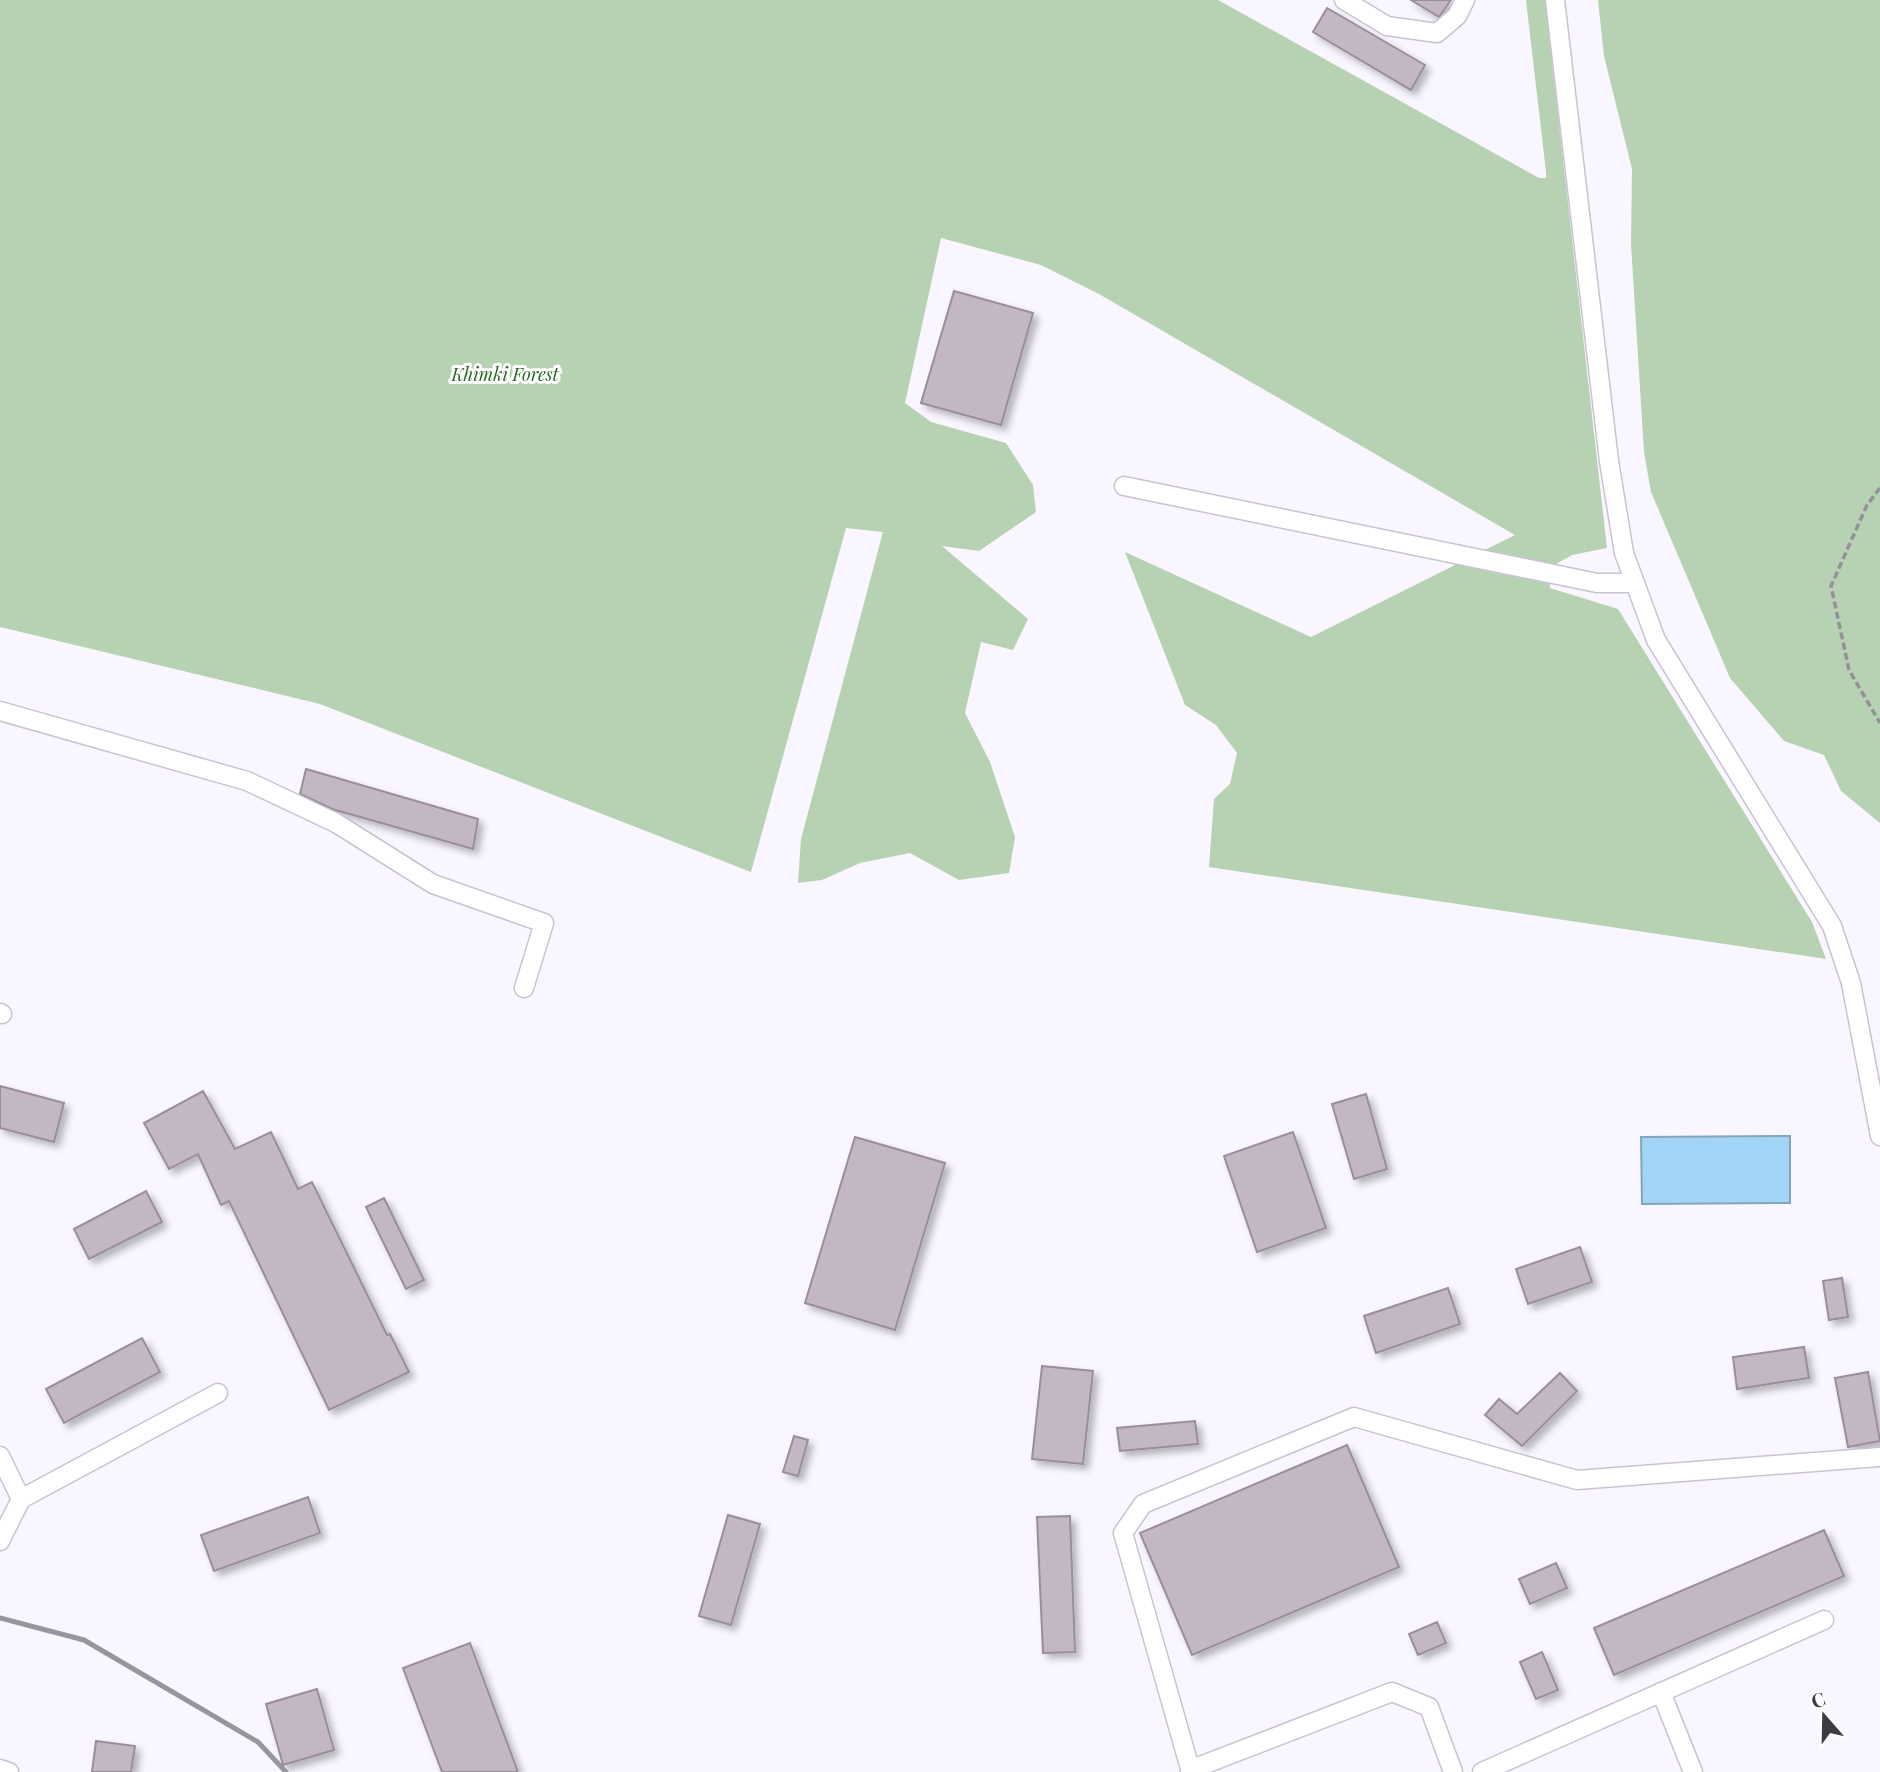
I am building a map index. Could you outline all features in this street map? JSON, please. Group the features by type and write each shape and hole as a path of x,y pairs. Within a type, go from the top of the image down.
{"street":[{"path":"1344,0 1387,26 1437,33 1457,16 1465,0"},
{"path":"1555,0 1609,461 1624,553 1656,640 1832,926 1851,983 1880,1136"},
{"path":"1124,486 1597,583 1635,583"},
{"path":"0,711 247,781 336,823 433,884 544,923 524,988"},
{"path":"0,1541 21,1499 218,1393"},
{"path":"1453,1772 1429,1707 1392,1692 1190,1771 1123,1533 1143,1504 1354,1417 1577,1480 1880,1457"},
{"path":"0,1456 21,1499"},
{"path":"1482,1772 1824,1620"},
{"path":"1661,1692 1693,1772"},
{"path":"0,1769 9,1772"}],"path":[{"path":"1880,488 1867,505 1831,586 1849,670 1880,723"}],"green space":[{"name":"Khimki Forest","path":"0,0 1218,0 1539,178 1546,178 1526,0 1545,0 1607,548 1572,555 1549,568 1550,588 1618,609 1812,922 1826,959 1209,867 1214,799 1230,784 1237,753 1216,725 1185,705 1125,552 1311,637 1515,535 1099,294 1041,265 941,238 905,403 931,422 1006,443 1033,485 1036,512 979,551 942,546 1028,619 1013,650 981,642 965,713 990,762 1015,837 1009,873 959,880 910,853 860,863 822,880 798,883 801,839 883,532 846,528 751,872 320,704 0,627"},
{"path":"1598,0 1880,0 1880,823 1841,791 1824,755 1784,741 1730,678 1651,492 1644,452 1631,244 1632,169 1604,56"}],"water":[{"path":"1790,1136 1790,1203 1642,1204 1641,1137"}],"building":[{"path":"1411,0 1451,0 1439,17"},
{"path":"1327,8 1425,65 1411,90 1313,32"},
{"path":"954,291 1033,313 1001,425 921,403"},
{"path":"306,769 478,819 473,849 332,809 300,794"},
{"path":"0,1086 64,1103 54,1142 0,1128"},
{"path":"203,1091 235,1149 271,1132 298,1189 312,1182 387,1335 390,1334 409,1372 329,1410 229,1201 221,1205 198,1154 169,1169 144,1123"},
{"path":"1366,1094 1387,1169 1354,1179 1332,1104"},
{"path":"1293,1132 1326,1228 1257,1252 1224,1156"},
{"path":"855,1137 945,1163 895,1330 805,1303"},
{"path":"146,1191 162,1222 89,1259 74,1229"},
{"path":"384,1198 424,1280 406,1289 366,1207"},
{"path":"1580,1247 1592,1282 1528,1304 1516,1269"},
{"path":"1842,1278 1848,1317 1829,1320 1823,1281"},
{"path":"1448,1288 1460,1324 1376,1353 1364,1316"},
{"path":"142,1338 160,1372 64,1423 46,1389"},
{"path":"1804,1347 1809,1378 1737,1389 1733,1357"},
{"path":"1042,1366 1093,1371 1083,1464 1032,1459"},
{"path":"1868,1372 1880,1441 1848,1447 1835,1378"},
{"path":"1560,1373 1577,1391 1522,1446 1485,1415 1499,1399 1517,1414"},
{"path":"1195,1421 1198,1444 1120,1451 1117,1428"},
{"path":"794,1436 808,1440 798,1476 783,1472"},
{"path":"1347,1445 1399,1567 1192,1655 1140,1533"},
{"path":"308,1497 320,1533 214,1571 201,1535"},
{"path":"728,1515 760,1524 731,1625 699,1616"},
{"path":"1070,1516 1075,1652 1043,1653 1037,1517"},
{"path":"1824,1530 1844,1576 1614,1675 1594,1628"},
{"path":"1556,1563 1567,1588 1530,1604 1519,1579"},
{"path":"1437,1622 1446,1643 1418,1655 1409,1634"},
{"path":"470,1643 518,1772 442,1772 403,1668"},
{"path":"1542,1652 1558,1690 1536,1699 1520,1662"},
{"path":"317,1689 334,1750 283,1765 266,1704"},
{"path":"96,1741 135,1746 131,1772 92,1772"}],"railway":[{"path":"0,1618 84,1640 258,1742 286,1772"}]}
